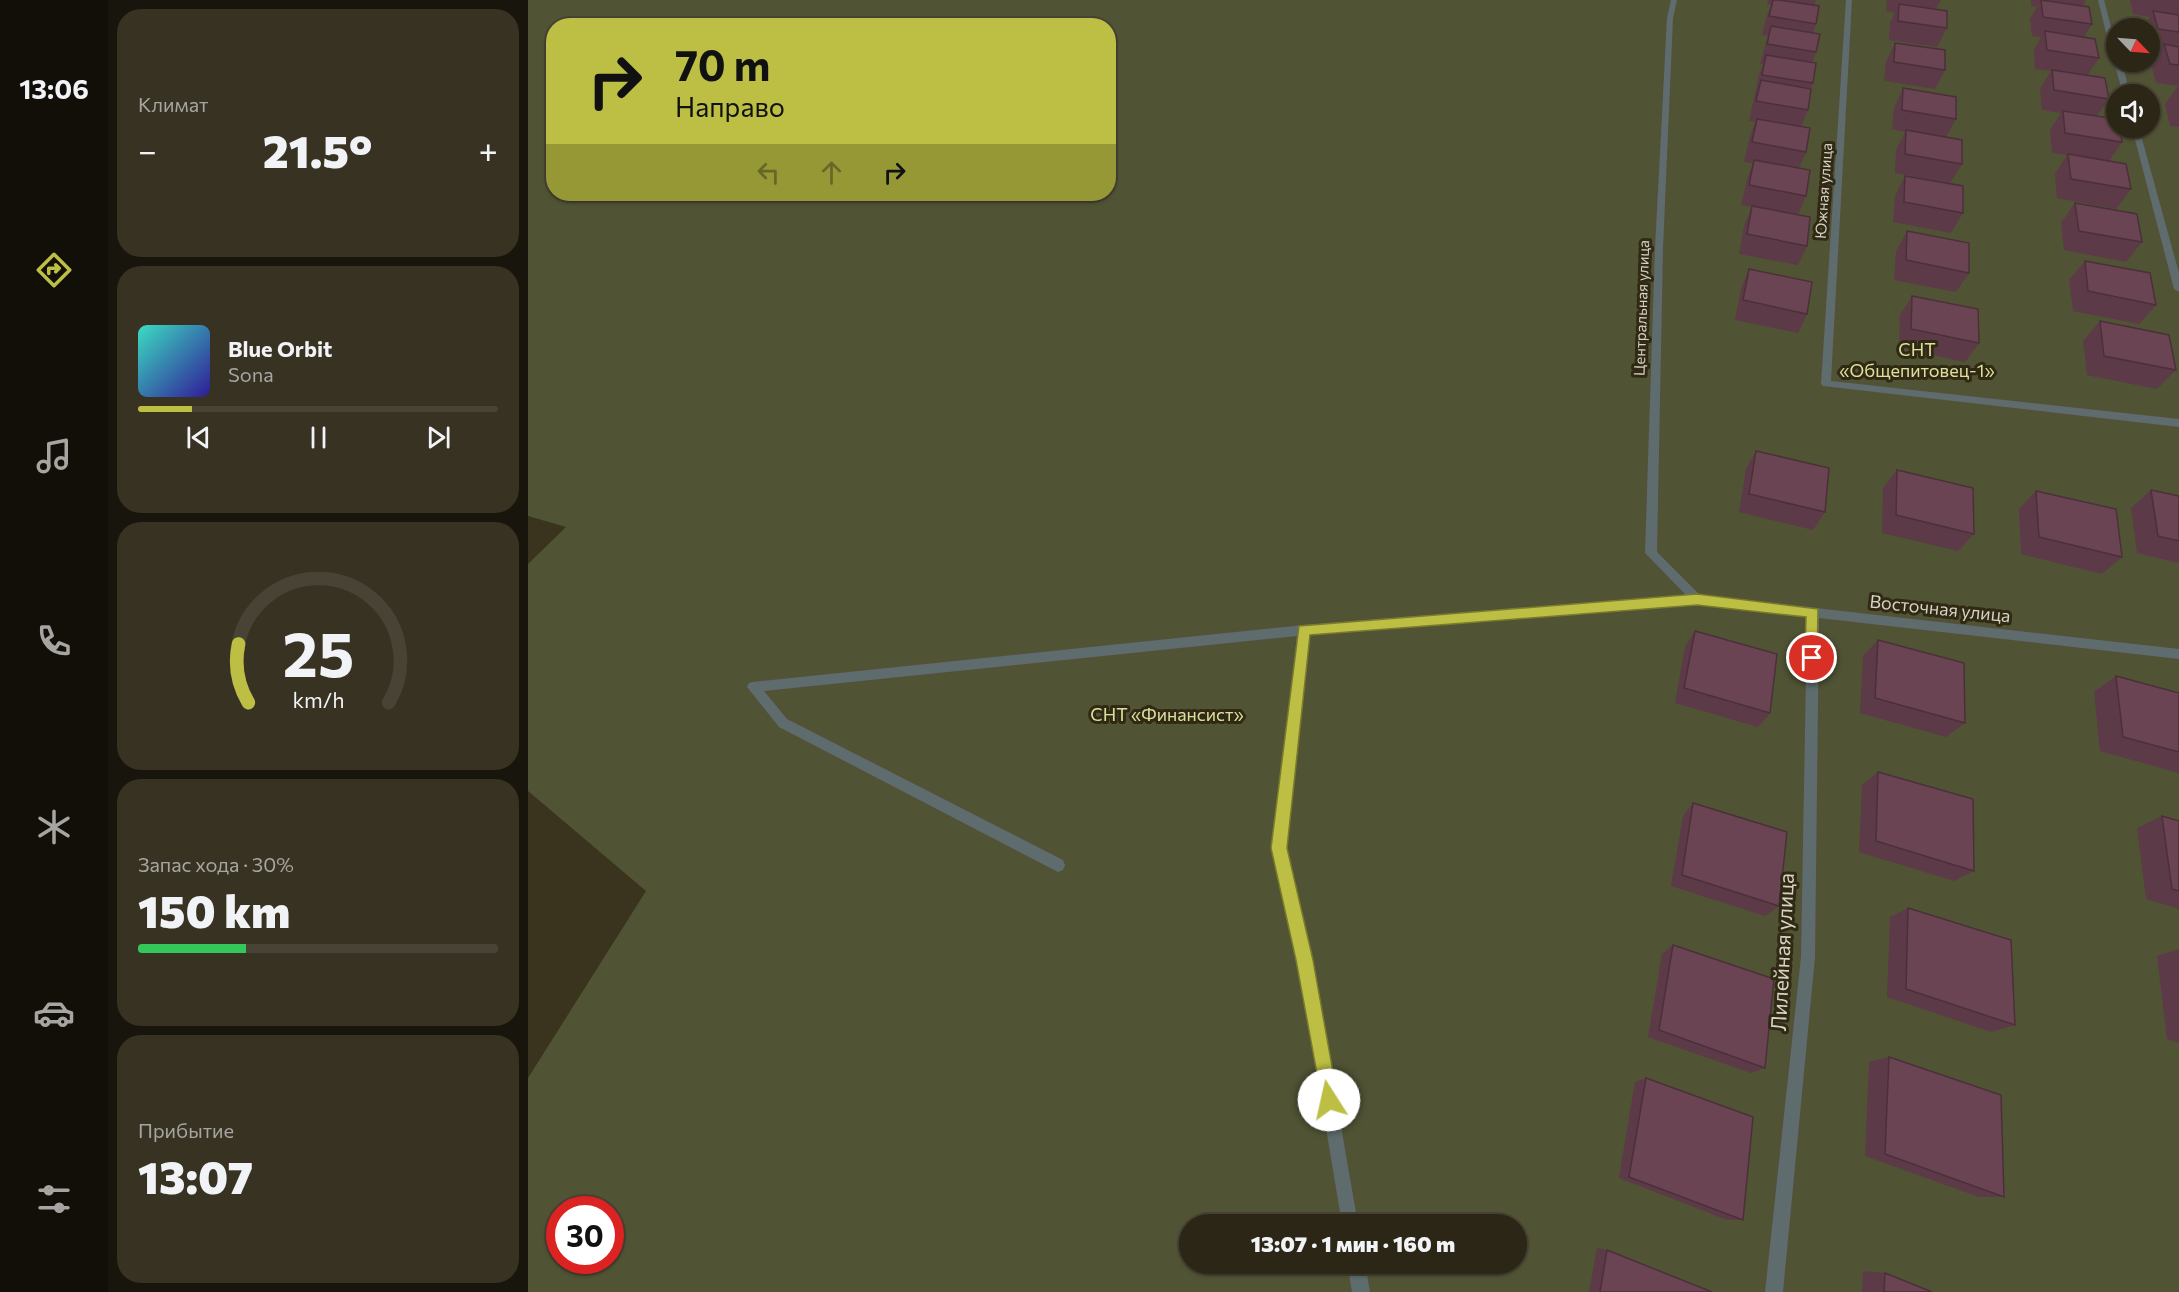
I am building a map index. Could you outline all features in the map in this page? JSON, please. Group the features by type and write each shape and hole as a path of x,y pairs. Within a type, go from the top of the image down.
{"street":[{"name":"Центральная улица","path":"1674,0 1670,18 1659,248 1651,554 1697,599"},
{"name":"Южная улица","path":"1849,0 1826,384 2179,423"},
{"path":"2101,0 2106,18"},
{"path":"2138,138 2179,289"},
{"name":"Восточная улица","path":"1058,865 783,723 753,687 1304,630 1697,599 2179,654"},
{"name":"Лилейная улица","path":"1774,1292 1808,957 1813,612"},
{"path":"1304,630 1279,848 1305,960 1348,1214"},
{"path":"1358,1274 1361,1292"}],"green space":[{"name":"СНТ «Финансист»","path":"528,0 2179,0 2179,1292 528,1292 528,1078 646,891 528,791 528,564 566,527 528,516"}],"building":[{"path":"1773,0 1819,6 1816,24 1769,16"},
{"path":"2041,0 2089,7 2092,24 2043,17"},
{"path":"1899,4 1947,11 1947,28 1898,21"},
{"path":"2153,11 2179,15 2179,32 2160,29 2160,18 2155,18"},
{"path":"1771,26 1820,34 1816,52 1767,44"},
{"path":"2045,31 2095,39 2099,58 2047,50"},
{"path":"1895,43 1945,50 1945,70 1894,62"},
{"path":"2164,44 2179,47 2179,65 2170,64"},
{"path":"1766,55 1816,63 1813,83 1762,75"},
{"path":"2052,70 2105,78 2106,99 2054,90"},
{"path":"1761,80 1811,89 1808,110 1756,101"},
{"path":"1903,88 1956,97 1956,119 1902,110"},
{"path":"2063,111 2106,117 2106,138 2121,138 2122,142 2065,133"},
{"path":"1757,119 1810,128 1806,152 1752,142"},
{"path":"1906,130 1962,140 1962,164 1905,154"},
{"path":"2068,154 2126,164 2131,189 2071,179"},
{"path":"1754,160 1810,170 1806,196 1749,185"},
{"path":"1905,176 1963,186 1963,213 1904,202"},
{"path":"2075,203 2137,214 2142,242 2079,231"},
{"path":"1752,206 1810,217 1807,246 1747,234"},
{"path":"1907,231 1969,243 1969,273 1906,260"},
{"path":"2085,261 2150,273 2156,305 2088,291"},
{"path":"1749,269 1812,282 1807,314 1743,300"},
{"path":"1912,296 1978,309 1979,343 1911,329"},
{"path":"2100,321 2169,335 2176,370 2104,356"},
{"path":"1756,451 1829,468 1825,512 1749,494"},
{"path":"1897,470 1973,488 1974,534 1896,515"},
{"path":"2151,490 2179,496 2179,541 2158,536"},
{"path":"2036,491 2116,509 2122,557 2039,537"},
{"path":"1695,631 1777,654 1770,713 1684,688"},
{"path":"1878,640 1964,663 1965,723 1875,698"},
{"path":"2116,676 2179,693 2179,752 2123,737"},
{"path":"1878,772 1973,799 1974,871 1876,841"},
{"path":"1693,803 1787,832 1779,906 1682,875"},
{"path":"2162,816 2179,821 2179,891 2172,889"},
{"path":"1908,908 2011,940 2015,1025 1906,989"},
{"path":"1673,945 1774,979 1765,1068 1659,1030"},
{"path":"1889,1057 2001,1095 2004,1197 1885,1154"},
{"path":"1646,1078 1753,1117 1743,1220 1629,1177"},
{"path":"1607,1250 1712,1292 1600,1292"},
{"path":"1885,1273 1932,1292 1884,1292"}],"route":[{"path":"1329,1100 1305,960 1279,848 1304,630 1697,599 1813,612 1812,658"}],"park label":[{"name":"СНТ «Общепитовец-1»","path":"1917,360"}]}
